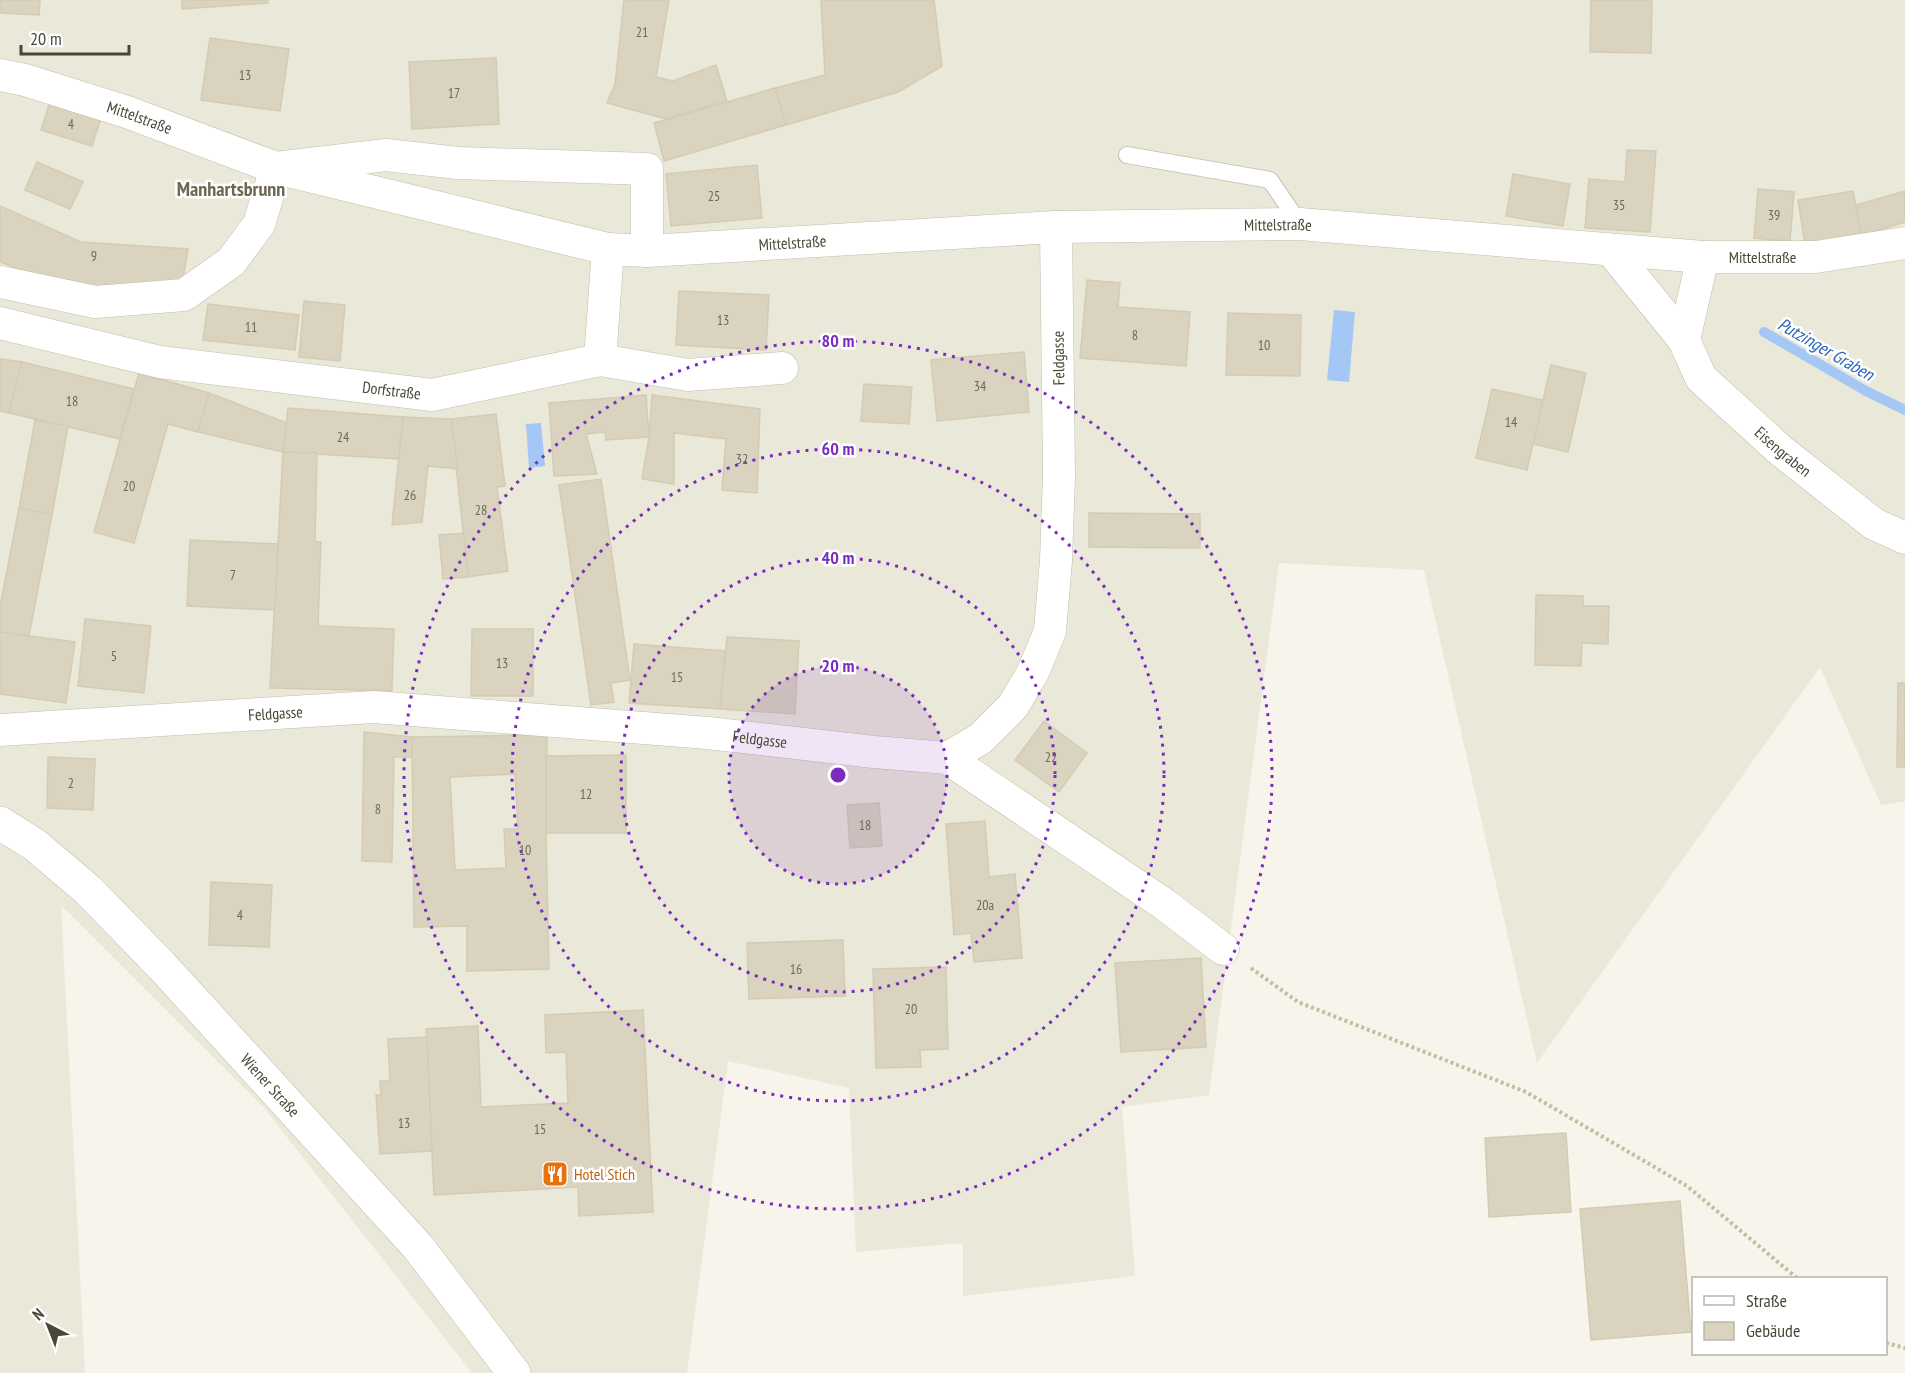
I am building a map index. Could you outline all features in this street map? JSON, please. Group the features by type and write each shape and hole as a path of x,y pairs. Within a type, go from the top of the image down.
{"street":[{"name":"Mittelstraße","path":"0,75 25,80 127,112 276,168 608,249 647,251 1056,227 1300,224 1703,257 1816,257 1905,243"},
{"name":"Mittelstraße","path":"276,168 386,155 458,163 647,169 647,251"},
{"path":"0,282 95,302 184,296 231,262 258,224 276,168"},
{"name":"Feldgasse","path":"0,730 374,707 708,733 947,758 980,739 1013,706 1033,672 1050,631 1056,561 1059,475 1056,227"},
{"path":"600,360 608,249"},
{"name":"Eisengraben","path":"1611,250 1684,340 1701,378 1780,450 1874,524 1905,538"},
{"path":"1684,340 1703,257"},
{"name":"Dorfstraße","path":"0,324 160,362 432,396 600,360 688,375 782,368"},
{"path":"947,758 1164,904 1223,949"},
{"name":"Wiener Straße","path":"0,823 35,846 88,890 162,966 418,1247 514,1373"}],"lane":[{"path":"1127,155 1270,180 1300,224"}],"path":[{"path":"1223,949 1298,1002 1526,1092 1687,1186 1796,1277"},
{"path":"1887,1343 1905,1348"}],"shaded area":[{"path":"0,0 1905,0 1905,801 1881,805 1820,667 1537,1063 1424,570 1279,563 1209,1095 1122,1107 1135,1276 963,1296 963,1243 856,1252 849,1088 728,1061 687,1373 472,1373 265,1109 61,905 85,1373 0,1373"}],"water":[{"path":"1334,310 1355,312 1349,382 1327,380"},
{"path":"541,423 545,466 529,468 526,424"}],"building":[{"path":"0,0 40,0 39,15 0,13"},
{"path":"182,0 268,0 268,3 182,9"},
{"path":"624,0 669,0 656,77 673,81 716,65 727,101 666,119 607,103 615,84"},
{"path":"821,0 934,0 942,66 898,92 786,125 775,88 825,75"},
{"path":"1591,0 1652,0 1651,53 1590,52"},
{"path":"210,38 289,49 280,111 201,100"},
{"path":"496,58 499,124 412,129 409,62"},
{"path":"775,88 786,125 664,161 654,123"},
{"path":"50,102 101,118 92,146 41,130"},
{"path":"1627,150 1656,151 1650,232 1585,228 1589,179 1625,182"},
{"path":"37,162 83,182 70,209 25,190"},
{"path":"757,165 762,218 671,226 666,174"},
{"path":"1513,174 1570,184 1563,226 1506,216"},
{"path":"1758,189 1794,192 1790,241 1754,238"},
{"path":"1853,191 1861,236 1805,244 1798,200"},
{"path":"1905,191 1905,222 1861,236 1856,205"},
{"path":"0,206 81,242 188,249 183,279 115,292 66,286 0,262"},
{"path":"1087,280 1120,283 1118,307 1190,312 1186,366 1080,358"},
{"path":"679,291 769,295 766,350 676,345"},
{"path":"304,301 345,305 340,361 299,357"},
{"path":"208,304 299,315 295,350 203,340"},
{"path":"1228,313 1301,315 1300,376 1226,375"},
{"path":"1024,352 1029,412 937,421 931,360"},
{"path":"0,359 22,362 9,413 0,411"},
{"path":"22,362 134,389 120,439 9,413"},
{"path":"1551,365 1586,373 1568,452 1533,444"},
{"path":"139,373 209,393 198,432 168,424 134,543 94,532"},
{"path":"864,384 912,387 909,424 861,421"},
{"path":"1492,389 1543,400 1527,470 1476,458"},
{"path":"209,393 287,423 283,452 198,432"},
{"path":"646,395 649,437 606,440 605,432 586,434 597,474 554,476 549,403"},
{"path":"652,395 760,409 757,493 722,490 726,439 674,433 674,484 642,479 649,437"},
{"path":"288,408 403,417 399,459 283,452"},
{"path":"496,414 505,486 497,487 508,571 468,577 451,419"},
{"path":"403,417 451,419 458,469 428,466 422,522 392,525"},
{"path":"35,420 68,426 52,515 19,508"},
{"path":"283,452 317,453 315,542 321,542 318,626 394,629 392,691 270,688"},
{"path":"601,479 630,680 611,683 614,702 591,705 559,485"},
{"path":"19,508 52,515 29,636 0,632 0,607"},
{"path":"1089,513 1200,514 1200,548 1089,547"},
{"path":"464,533 468,577 443,579 439,535"},
{"path":"190,540 278,544 275,610 187,606"},
{"path":"1536,595 1583,596 1583,606 1609,606 1608,644 1582,643 1581,666 1535,665"},
{"path":"85,619 151,626 144,693 78,686"},
{"path":"472,629 533,629 533,696 471,696"},
{"path":"0,632 75,642 66,703 0,694"},
{"path":"727,637 799,641 795,714 720,709"},
{"path":"634,644 725,651 720,709 629,703"},
{"path":"1898,683 1905,683 1905,767 1897,767"},
{"path":"1044,721 1087,753 1059,792 1015,760"},
{"path":"364,732 412,737 412,757 394,757 392,862 362,861"},
{"path":"547,735 546,833 549,969 467,971 467,926 414,927 412,737","holes":["515,774 518,829 504,829 506,868 455,870 450,777"]},
{"path":"626,755 626,833 546,833 546,756"},
{"path":"48,757 95,759 93,810 47,808"},
{"path":"879,803 882,846 850,848 847,805"},
{"path":"985,821 989,877 1015,874 1022,958 974,962 971,933 954,935 946,824"},
{"path":"211,882 272,885 269,947 209,945"},
{"path":"843,940 845,996 749,999 747,943"},
{"path":"1201,958 1206,1047 1121,1052 1115,963"},
{"path":"946,967 948,1049 920,1050 921,1067 876,1068 873,969"},
{"path":"643,1010 653,1212 579,1216 578,1187 434,1195 426,1029 478,1026 481,1107 568,1103 566,1052 546,1053 545,1015"},
{"path":"427,1037 432,1151 380,1154 376,1095 381,1095 380,1081 390,1081 388,1039"},
{"path":"1566,1133 1571,1212 1489,1217 1485,1138"},
{"path":"1680,1201 1691,1332 1591,1340 1580,1209"}],"waterway":[{"name":"Putzinger Graben","path":"1764,332 1866,391 1905,410"}],"place":[{"name":"Hotel Stich","path":"555,1174"}],"district":[{"name":"Manhartsbrunn","path":"231,189"}]}
